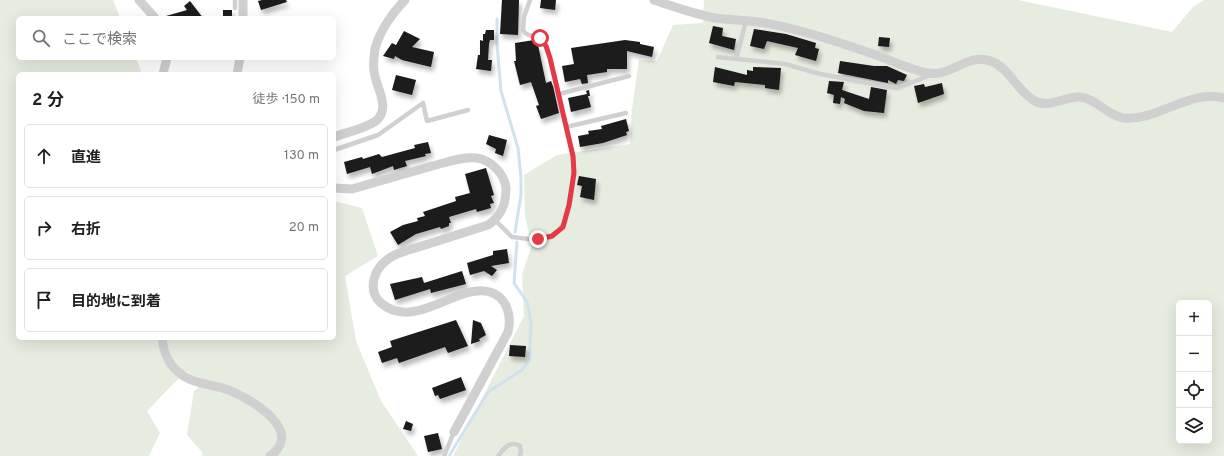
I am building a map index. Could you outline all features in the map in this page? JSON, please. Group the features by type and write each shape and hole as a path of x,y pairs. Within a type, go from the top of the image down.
{"street":[{"path":"139,0 153,16"},
{"path":"243,0 243,16"},
{"path":"336,136 368,125 380,116 382,100 374,70 375,49 395,12 405,0"},
{"path":"654,0 714,18 782,26 812,34 929,74 946,72 968,61 980,59 988,60 1005,70 1022,91 1037,103 1056,102 1078,97 1085,98 1110,114 1124,118 1143,116 1210,96 1224,98"},
{"path":"164,72 166,60"},
{"path":"237,72 240,60"},
{"path":"336,188 352,189 463,158 476,158 489,162 500,172 506,183 504,205 495,220 488,225 388,258 376,273 373,284 377,299 386,307 400,312 415,311 482,290 494,293 508,308 510,324 508,332 454,432"},
{"path":"162,340 166,356 176,371 204,385 218,387 240,395 276,421 282,432 281,441 278,449 270,456"}],"lane":[{"path":"235,0 235,8"},
{"path":"495,220 512,237 548,238 563,227 569,205 574,166 559,94 546,46 540,38 531,36 523,30 524,17 530,0"},
{"path":"736,59 746,21"},
{"path":"718,57 786,64 820,74 897,88 926,77 929,74"},
{"path":"559,94 629,76"},
{"path":"336,149 378,135 423,103 427,121 468,110"},
{"path":"566,127 626,113"},
{"path":"444,456 454,432"},
{"path":"498,456 510,444 515,443 520,446 520,456"}],"shaded area":[{"path":"0,0 113,0 119,16 16,16 16,60 137,60 141,72 16,72 16,340 336,340 336,202 362,208 378,256 345,276 356,341 381,401 418,456 202,456 203,453 187,435 194,391 204,383 187,372 175,382 147,411 160,433 149,456 0,456"},
{"path":"704,0 1018,0 1172,32 1193,7 1204,0 1224,0 1224,456 453,456 524,316 522,275 532,245 525,217 524,175 557,155 630,144 632,109 639,60 657,61 673,25 703,23"}],"building":[{"path":"286,0 287,2 261,10 258,1"},
{"path":"502,0 519,0 518,35 500,34"},
{"path":"541,0 556,0 555,10 540,8"},
{"path":"190,1 201,16 166,16 187,10 184,6"},
{"path":"223,10 232,10 232,16 223,16"},
{"path":"713,26 723,28 722,36 736,39 734,50 709,43"},
{"path":"754,29 786,34 816,43 815,48 819,49 816,61 795,55 798,48 767,41 764,49 750,46"},
{"path":"486,30 494,30 494,40 490,40 489,44 488,60 492,60 491,71 476,69 478,55 480,55 480,40 483,41 483,34 485,34"},
{"path":"404,31 420,39 412,47 434,52 431,67 402,60 395,56 394,59 383,56 392,43 396,45"},
{"path":"879,37 890,38 889,47 878,46"},
{"path":"534,40 535,45 538,45 546,83 551,81 553,86 559,113 541,119 536,106 539,105 531,82 520,85 514,61 516,61 515,43"},
{"path":"625,40 640,42 640,44 654,47 652,57 627,51 627,69 607,69 607,72 587,75 588,83 582,84 580,79 565,82 562,66 574,64 571,48"},
{"path":"840,61 874,66 887,66 907,75 904,81 898,80 896,84 888,80 888,83 838,73"},
{"path":"715,67 747,75 747,70 753,71 753,67 781,68 779,90 765,88 765,85 735,82 734,86 713,82"},
{"path":"396,75 416,80 412,95 392,90"},
{"path":"829,81 844,82 842,90 869,99 871,87 887,90 884,113 864,111 844,103 845,99 841,97 840,104 833,103 834,95 827,93"},
{"path":"942,83 944,94 918,103 914,86 924,84 925,87"},
{"path":"589,90 590,96 588,96 591,107 571,112 568,98 587,94 586,91"},
{"path":"626,119 629,131 626,132 627,135 603,143 580,147 578,136 589,134 588,131 602,129 601,126"},
{"path":"489,135 507,140 503,156 495,153 496,149 486,144"},
{"path":"428,142 431,153 425,154 426,156 405,161 407,166 394,170 393,166 372,174 370,167 347,174 344,162 362,157 363,159 379,154 382,157 415,148 414,145"},
{"path":"486,168 494,195 491,196 494,203 490,204 491,208 477,212 476,209 449,217 451,223 449,223 449,226 416,234 398,245 390,232 403,225 418,221 417,218 425,216 423,212 456,201 455,197 470,193 465,174"},
{"path":"579,176 596,179 594,200 580,197 582,186 577,185"},
{"path":"507,249 509,263 491,266 497,270 492,276 484,271 470,275 467,263 493,255 493,251"},
{"path":"462,271 466,284 431,293 430,289 395,300 390,284 422,277 424,283"},
{"path":"456,320 468,346 448,353 445,347 399,363 397,358 382,363 378,352 392,347 390,341"},
{"path":"473,320 481,323 486,335 479,339 480,341 471,344"},
{"path":"510,345 526,346 525,357 509,356"},
{"path":"461,377 466,390 440,399 438,395 435,396 432,388"},
{"path":"406,421 413,424 411,431 403,429"},
{"path":"438,433 442,449 428,452 424,436"}],"waterway":[{"path":"497,19 497,44 501,91 518,148 521,178 521,195 515,232"},
{"path":"449,456 488,392 522,370 529,360 531,325 529,311 527,302 514,283 517,242"}],"route":[{"path":"538,239 548,238 557,233 563,227 569,205 574,173 573,156 555,77 546,46 540,38"}]}
